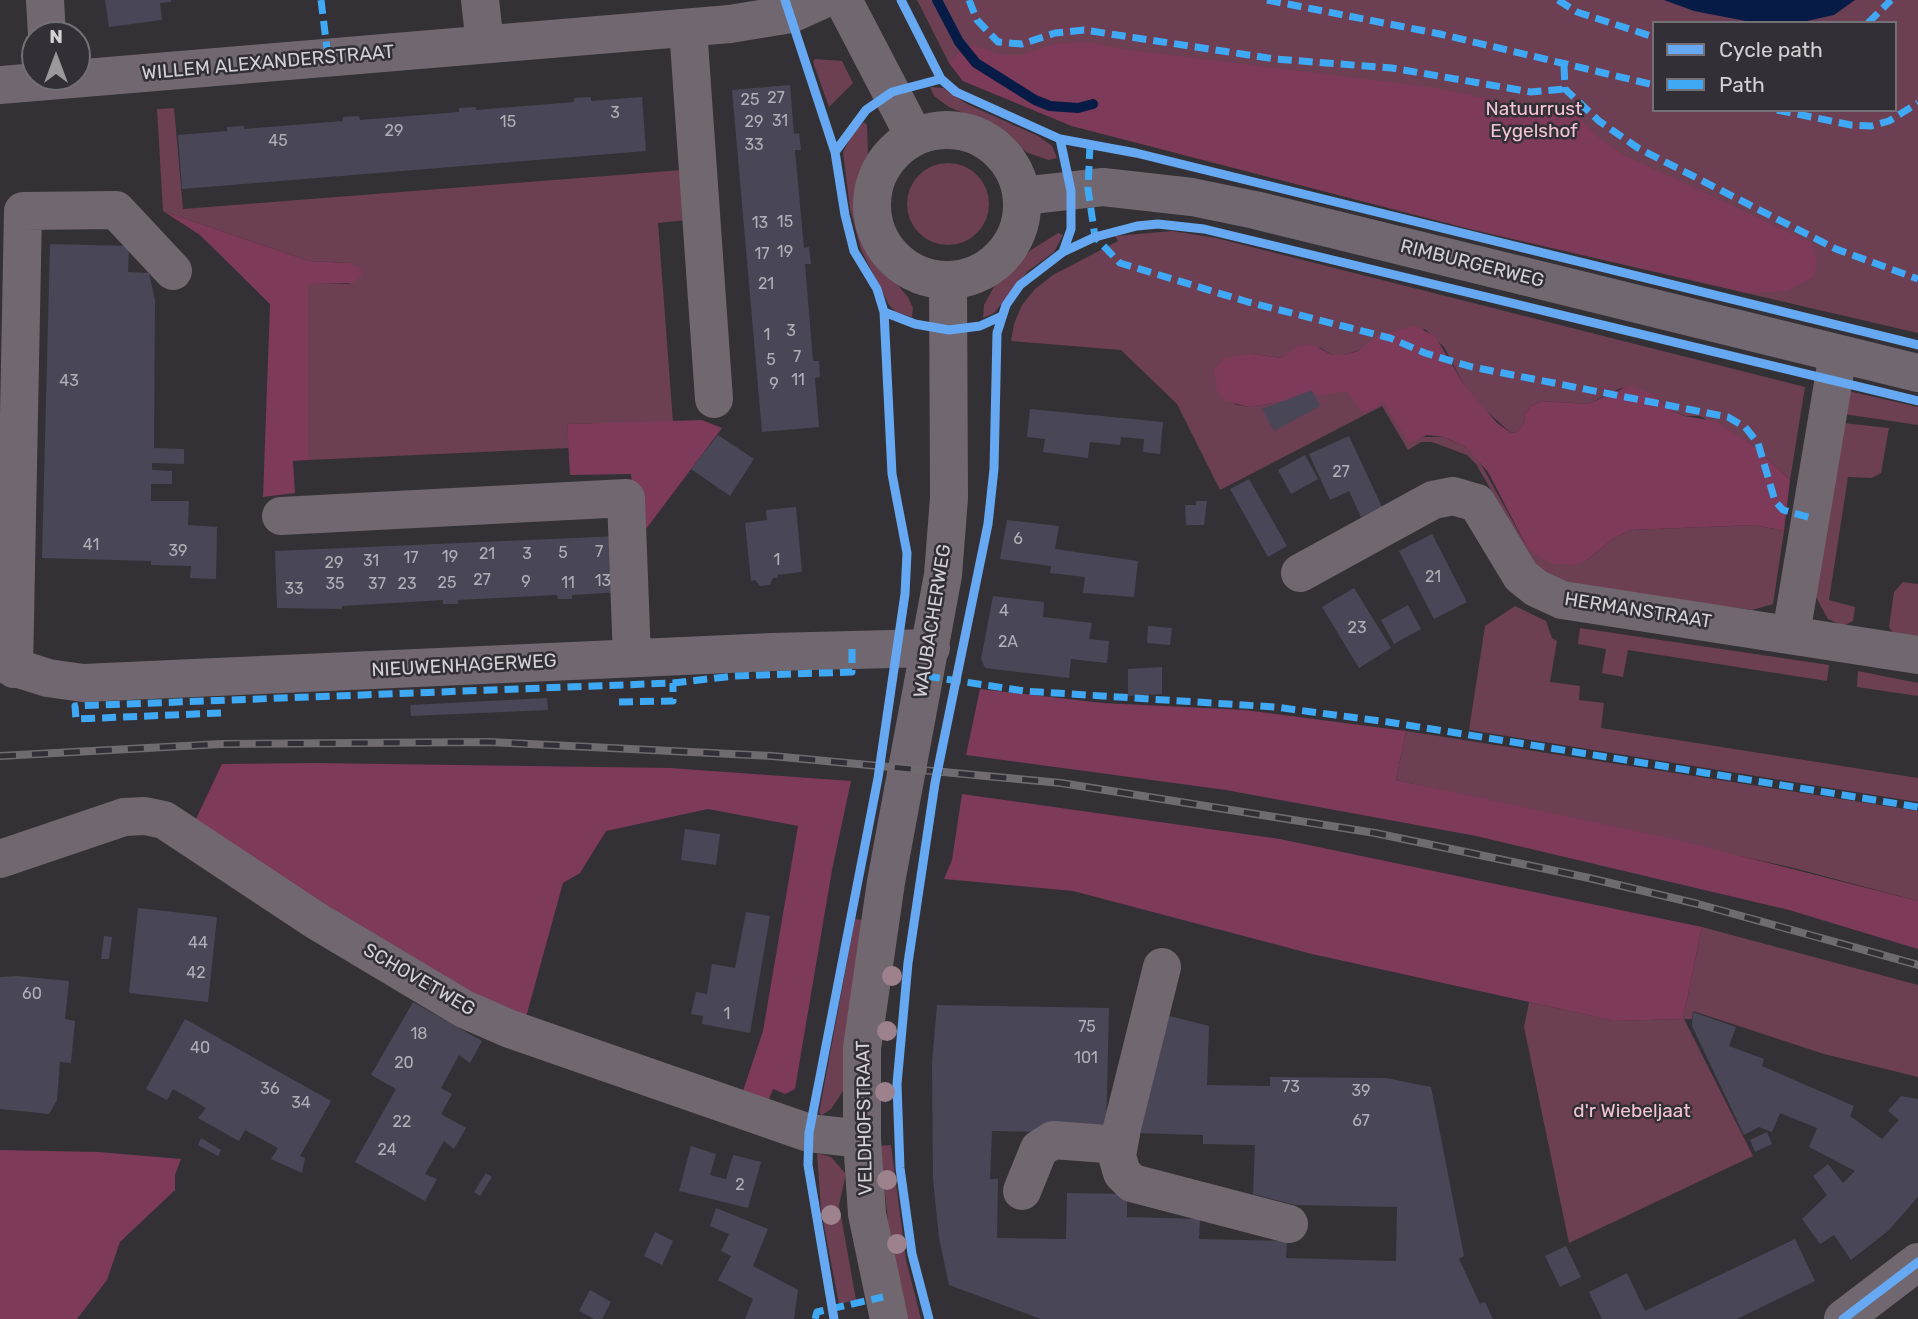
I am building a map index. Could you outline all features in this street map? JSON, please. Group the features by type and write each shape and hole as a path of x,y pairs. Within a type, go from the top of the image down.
{"street":[{"path":"45,0 46,21"},
{"path":"480,0 485,44"},
{"name":"WILLEM ALEXANDERSTRAAT","path":"91,76 688,28 791,14 822,0"},
{"path":"842,0 914,136"},
{"path":"688,28 714,399"},
{"name":"WILLEM ALEXANDERSTRAAT","path":"0,85 21,83"},
{"path":"954,129 974,134 1007,158 1022,196 1018,232 1009,247 982,271 948,280 926,278 905,268 888,252 876,233 871,211 873,188 881,167 895,150 914,136 954,129"},
{"name":"RIMBURGERWEG","path":"1022,196 1103,187 1192,197 1268,213 1918,373"},
{"path":"7,666 23,211 116,210 173,271"},
{"name":"WAUBACHERWEG","path":"873,958 931,648 947,530 948,280"},
{"path":"1791,634 1838,354"},
{"name":"HERMANSTRAAT","path":"1300,573 1433,500 1453,496 1477,503 1521,576 1536,588 1562,600 1918,655"},
{"path":"281,516 625,498 632,658"},
{"name":"NIEUWENHAGERWEG","path":"7,666 83,683 632,658 931,648"},
{"name":"SCHOVETWEG","path":"0,859 103,822 145,816 164,820 315,920 464,1009 510,1029 809,1133 862,1139"},
{"name":"VELDHOFSTRAAT","path":"873,958 862,1048 862,1139 867,1214 889,1319"},
{"path":"1162,967 1116,1156 1122,1173 1132,1183 1289,1224"},
{"path":"1022,1191 1039,1149 1053,1140 1119,1145"},
{"path":"1843,1319 1918,1262"}],"green space":[{"name":"Natuurrust Eygelshof","path":"917,0 1918,0 1918,333 1470,229 1072,126 963,81 949,63"},
{"path":"1089,42 1121,49 1430,87 1529,107 1570,108 1598,137 1624,155 1812,243 1817,261 1813,277 1787,291 1748,293 1470,229 1072,126 963,81 949,63 960,51 973,45 1001,55 1020,55 1054,44"},
{"path":"815,59 842,61 853,83 829,107 813,62"},
{"path":"930,87 943,88 967,104 1038,136 1052,146 1057,158 1049,160 1028,153 989,124 949,107 934,96"},
{"path":"174,108 183,209 682,170 686,220 658,223 673,422 567,424 569,448 308,460 308,283 349,284 349,263 309,261 163,211 157,109"},
{"path":"864,122 867,125 868,155 857,199 860,227 871,254 908,297 913,308 912,317 896,312 889,305 861,250 850,209 843,152 854,131"},
{"path":"948,163 964,166 977,175 986,188 989,204 986,220 977,233 964,242 948,245 932,242 919,233 910,220 907,204 910,188 919,175 932,166"},
{"path":"163,211 309,261 349,263 361,269 361,276 354,283 308,284 308,460 293,461 295,493 263,497 270,304 200,235"},
{"path":"1172,231 1216,238 1805,387 1790,480 1753,445 1700,416 1685,416 1672,411 1653,394 1621,388 1588,404 1542,401 1531,406 1525,414 1524,423 1517,432 1511,433 1482,407 1463,383 1444,347 1425,329 1344,355 1333,355 1320,348 1282,358 1253,354 1234,404 1249,407 1347,390 1384,403 1417,437 1444,437 1466,447 1478,459 1527,547 1587,560 1614,538 1631,530 1755,525 1784,531 1773,604 1752,610 1578,587 1536,567 1476,464 1467,455 1432,442 1421,442 1408,450 1382,406 1220,490 1177,404 1121,350 1011,341 1022,305 1035,289 1053,275 1118,241 1115,236"},
{"path":"1058,233 1063,235 1054,252 1028,271 994,313 983,318 984,305 995,285 1031,250"},
{"path":"1415,326 1435,336 1463,383 1497,423 1511,433 1517,432 1524,423 1525,414 1531,406 1542,401 1588,404 1629,386 1653,394 1672,411 1684,416 1715,421 1753,445 1790,480 1784,531 1755,525 1631,530 1614,538 1587,560 1574,565 1555,564 1540,558 1527,547 1488,472 1466,447 1444,437 1427,435 1409,443 1384,403 1363,413 1347,391 1249,407 1226,401 1217,390 1214,369 1226,357 1253,354 1282,358 1297,347 1310,344 1333,355 1344,355 1358,351 1378,335"},
{"path":"1848,391 1918,407 1918,425 1844,414"},
{"path":"702,420 722,428 637,541 631,474 570,475 567,424"},
{"path":"1843,423 1889,428 1881,473 1872,478 1848,477 1829,600 1855,607 1853,621 1843,626 1828,619 1816,597"},
{"path":"1903,582 1918,584 1918,640 1893,633 1889,627 1894,592"},
{"path":"1515,606 1546,621 1552,638 1557,641 1550,682 1580,686 1579,700 1604,703 1601,728 1918,778 1918,802 1469,730 1485,626"},
{"path":"1580,628 1829,665 1827,681 1628,650 1623,677 1602,673 1606,649 1578,644"},
{"path":"1858,671 1918,683 1918,696 1857,687"},
{"path":"980,689 1103,703 1245,710 1406,731 1396,780 1678,840 1918,901 1918,949 1789,910 1476,836 1226,790 966,755"},
{"path":"1406,731 1918,811 1918,901 1794,868 1396,780"},
{"path":"222,764 670,768 851,781 832,870 795,1089 785,1094 773,1089 767,1104 742,1094 763,1031 798,826 708,809 606,831 580,873 563,883 526,1017 481,998 308,894 195,821"},
{"path":"962,794 1280,839 1702,927 1683,1019 1615,1021 1312,954 1073,891 944,879 952,860"},
{"path":"855,919 862,920 843,1091 831,1109 822,1115 819,1113"},
{"name":"d'r Wiebeljaat","path":"1702,927 1918,985 1918,1077 1824,1054 1693,1011 1692,1019 1684,1019 1753,1156 1569,1243 1524,1027 1529,1002 1616,1021 1683,1019"},
{"path":"891,1145 906,1260 921,1319 907,1319 889,1232 880,1146"},
{"path":"0,1150 99,1152 181,1159 175,1175 175,1190 120,1242 107,1280 77,1319 0,1319"},
{"path":"817,1153 831,1157 846,1174 839,1205 856,1300 839,1304 821,1210"}],"water":[{"path":"1664,0 1855,0 1834,15 1807,21 1746,21 1694,11"}],"building":[{"path":"105,0 171,2 160,3 162,20 109,27"},
{"path":"790,85 794,134 799,133 801,150 795,150 804,248 809,247 811,264 805,264 813,361 819,361 820,377 815,378 819,427 762,432 732,90"},
{"path":"591,97 591,101 642,97 646,151 182,189 178,135 227,131 227,127 244,126 244,129 343,121 343,117 359,116 360,120 459,112 459,108 476,107 476,110 574,102 574,98"},
{"path":"50,244 129,246 128,272 149,273 155,300 154,448 184,449 184,464 152,463 152,470 172,471 172,484 151,484 151,501 189,501 188,525 217,527 216,579 190,578 191,566 151,565 151,561 42,558"},
{"path":"1312,390 1320,406 1274,431 1262,409"},
{"path":"1030,409 1163,422 1160,454 1143,452 1144,439 1121,437 1120,445 1090,442 1088,458 1043,452 1045,439 1027,437"},
{"path":"718,435 754,459 730,496 691,469"},
{"path":"1349,436 1382,507 1361,517 1349,491 1330,500 1309,454"},
{"path":"1305,455 1318,479 1291,494 1278,470"},
{"path":"1249,479 1287,546 1268,557 1230,489"},
{"path":"1196,501 1207,501 1204,525 1186,525 1185,505 1196,505"},
{"path":"796,507 802,572 777,575 778,578 773,578 770,585 760,586 755,580 751,581 745,523 767,520 766,510"},
{"path":"1007,520 1059,526 1055,549 1138,561 1134,597 1083,593 1085,577 1050,573 1051,566 1000,559"},
{"path":"1432,534 1467,602 1434,619 1399,551"},
{"path":"620,536 622,592 572,595 572,599 558,599 557,595 458,600 458,604 443,604 443,600 342,606 342,609 277,608 275,551"},
{"path":"1354,588 1391,648 1359,668 1322,607"},
{"path":"993,596 1044,602 1043,617 1092,623 1089,639 1109,641 1107,663 1071,659 1069,678 985,668 981,659"},
{"path":"1408,605 1421,629 1394,644 1381,620"},
{"path":"1148,626 1172,628 1170,645 1147,643"},
{"path":"1162,667 1162,694 1128,696 1128,669"},
{"path":"547,698 548,710 411,716 410,705"},
{"path":"685,829 720,834 716,865 681,860"},
{"path":"138,908 217,917 208,1002 129,993"},
{"path":"746,912 770,916 750,1033 702,1024 703,1016 691,1014 696,992 707,994 712,964 735,968"},
{"path":"104,936 112,937 109,959 101,959"},
{"path":"0,977 69,981 65,1019 75,1021 71,1063 60,1062 57,1100 49,1114 0,1109"},
{"path":"413,1002 482,1041 470,1063 459,1055 441,1088 452,1094 441,1114 466,1128 454,1149 444,1141 425,1174 437,1179 425,1201 355,1162 396,1089 371,1075"},
{"path":"937,1005 1109,1008 1106,1133 992,1131 990,1179 998,1179 997,1238 1066,1239 1067,1193 1127,1194 1127,1217 1200,1219 1199,1239 1287,1241 1286,1258 1396,1261 1397,1207 1295,1205 1253,1194 1255,1145 1203,1144 1203,1135 1135,1133 1161,1014 1209,1026 1207,1085 1270,1086 1270,1077 1386,1078 1431,1087 1464,1256 1459,1259 1480,1304 1485,1302 1493,1319 1041,1319 949,1285 939,1238 933,1179 932,1063"},
{"path":"1693,1012 1736,1027 1729,1046 1764,1059 1762,1066 1854,1106 1850,1116 1882,1139 1899,1120 1888,1111 1901,1096 1918,1099 1918,1197 1888,1231 1851,1260 1834,1235 1820,1244 1802,1219 1827,1195 1813,1176 1828,1164 1843,1183 1855,1171 1809,1147 1817,1128 1780,1113 1772,1132 1759,1127 1744,1135 1692,1026"},
{"path":"185,1019 331,1101 300,1156 305,1158 302,1173 271,1159 278,1148 245,1130 239,1141 198,1118 206,1108 173,1089 167,1100 146,1089"},
{"path":"1767,1132 1772,1144 1755,1152 1750,1140"},
{"path":"201,1138 221,1150 218,1156 198,1145"},
{"path":"691,1146 716,1154 710,1175 726,1179 733,1155 761,1162 748,1208 679,1191"},
{"path":"486,1173 492,1177 480,1196 474,1192"},
{"path":"716,1208 768,1229 753,1266 798,1290 794,1319 745,1319 753,1299 718,1280 731,1256 721,1251 729,1234 710,1226"},
{"path":"655,1232 673,1241 662,1265 644,1256"},
{"path":"1795,1239 1815,1281 1737,1319 1602,1319 1589,1292 1627,1273 1645,1311"},
{"path":"1566,1246 1581,1277 1560,1287 1545,1256"},
{"path":"590,1290 611,1302 602,1319 594,1319 579,1311"}],"waterway":[{"path":"937,0 959,42 976,63 1035,100 1050,106 1078,108 1093,104"}],"railway":[{"path":"0,756 221,744 489,742 772,756 1061,783 1375,833 1589,878 1698,904 1918,965"}],"marked path":[{"path":"321,0 328,57"},
{"path":"969,0 977,20 998,42 1022,44 1055,33 1084,30 1275,59 1392,68 1531,92 1565,89"},
{"path":"1267,0 1440,34 1652,85"},
{"path":"1558,0 1577,12 1652,36"},
{"path":"1870,21 1891,0"},
{"path":"1564,66 1565,89 1599,121 1638,148 1836,249 1918,279"},
{"path":"1787,112 1851,125 1871,126 1889,121 1918,103"},
{"path":"1090,145 1088,189 1095,237 1120,263 1248,302 1390,338 1425,353 1472,367 1728,417 1745,427 1758,443 1775,501 1783,510 1811,518"},
{"path":"221,713 76,719 75,706 673,683 734,676 852,672 852,649"},
{"path":"926,676 1024,691 1275,707 1388,722 1918,807"},
{"path":"619,702 673,701 673,683"},
{"path":"815,1319 817,1312 883,1297"}],"cycle path":[{"path":"785,0 835,152 854,251 877,289 884,312 892,474 907,553 905,594 878,778 809,1133 808,1165 834,1319"},
{"path":"901,0 941,79 956,92 1060,139 1071,191 1071,229 1063,252 1020,285 1006,305 997,333 994,469 988,524 935,783 908,963 897,1084 900,1168 912,1254 929,1319"},
{"path":"835,152 866,110 892,92 941,79"},
{"path":"1060,139 1136,153 1918,345"},
{"path":"1063,252 1095,237 1137,226 1158,224 1204,229 1918,401"},
{"path":"884,312 915,324 949,330 980,326 1002,316"},
{"path":"1843,1319 1918,1262"}]}
